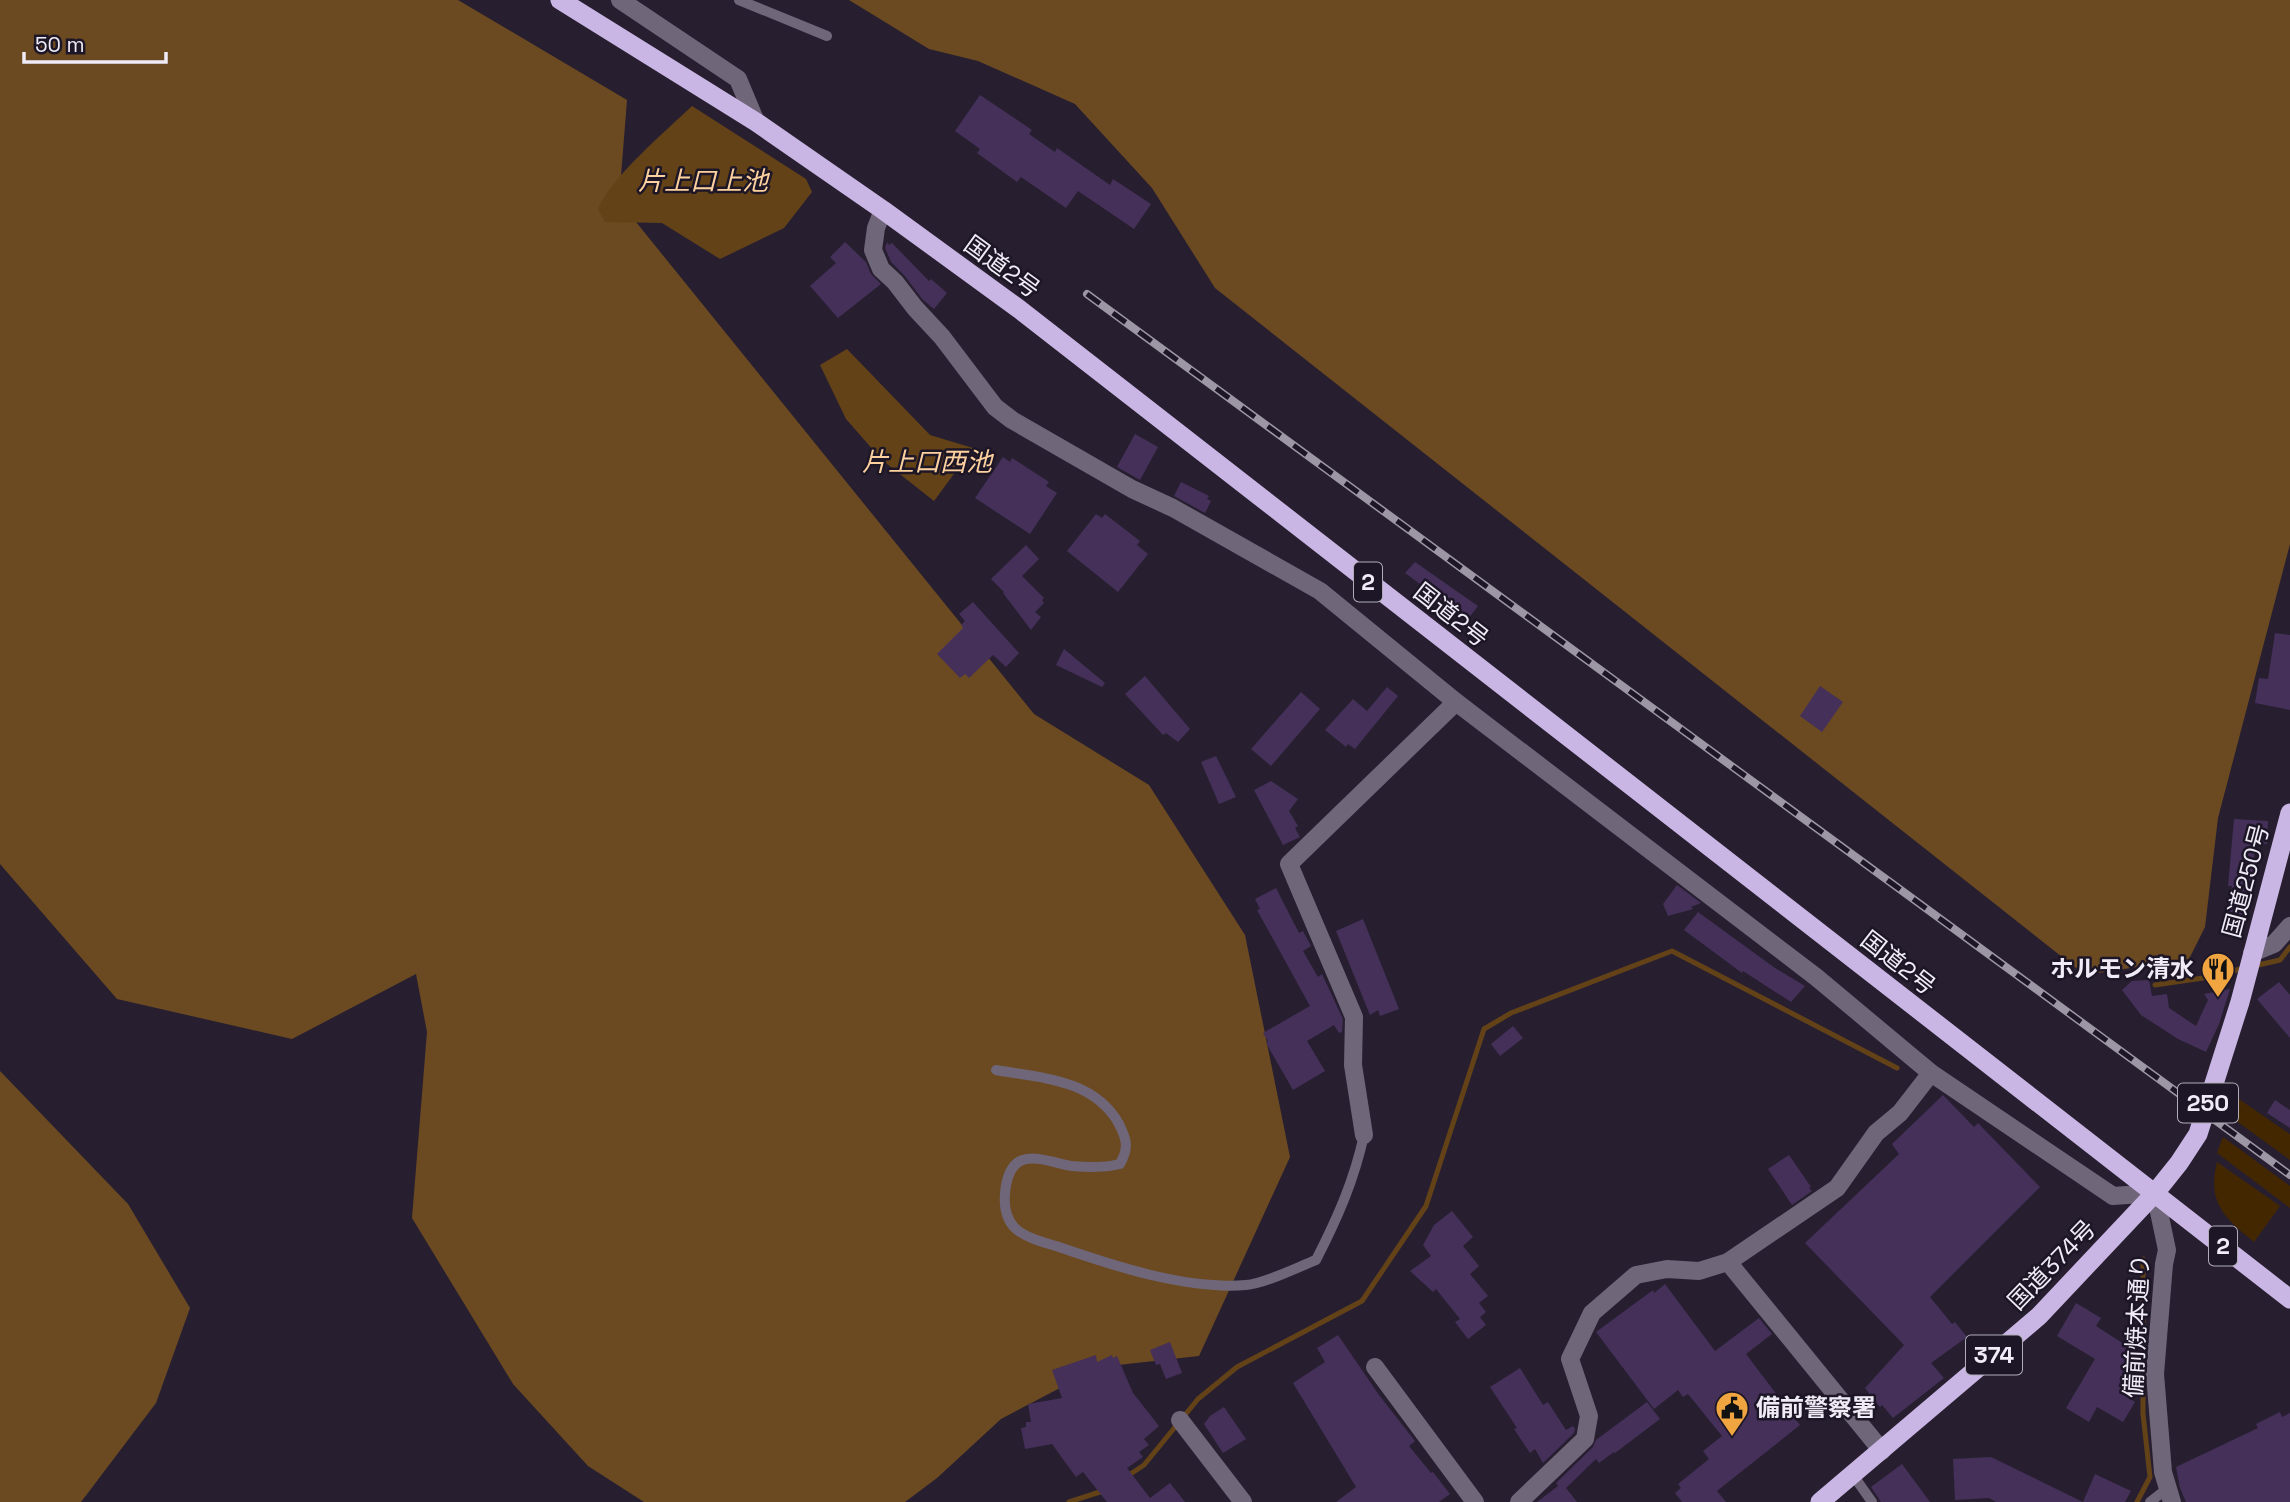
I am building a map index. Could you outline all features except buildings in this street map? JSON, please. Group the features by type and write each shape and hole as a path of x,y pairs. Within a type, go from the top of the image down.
{"highway":[{"name":"国道2号","path":"560,0 756,122 883,210 1086,360 2290,1299"},
{"name":"国道250号","path":"2155,1194 2198,1134 2240,1002 2290,813"},
{"name":"国道374号","path":"1820,1502 2039,1316 2155,1194"}],"street":[{"path":"620,0 738,79 756,122"},
{"path":"883,210 876,228 873,250 881,269 942,337 995,407 1028,431 1320,591 1456,702 1816,977 1931,1073 2113,1196 2155,1194"},
{"path":"1364,1135 1353,1065 1354,1017 1289,864 1456,702"},
{"path":"2252,953 2274,944 2290,926"},
{"path":"1519,1502 1585,1439 1589,1416 1570,1359 1592,1313 1636,1275 1667,1269 1699,1271 1728,1262 1838,1188 1876,1133 1900,1113 1931,1073"},
{"name":"備前焼本通り","path":"2155,1194 2167,1250 2155,1374 2163,1472 2170,1495"},
{"path":"1728,1262 1882,1451"},
{"path":"1375,1367 1475,1502"},
{"path":"1180,1420 1243,1502"}],"lane":[{"path":"739,0 827,36"},
{"path":"996,1070 1060,1082 1091,1094 1101,1100 1117,1121 1127,1141 1126,1153 1120,1164 1106,1167 1072,1166 1028,1159 1018,1162 1007,1177 1005,1197 1007,1216 1016,1229 1040,1241 1109,1264 1163,1277 1211,1285 1249,1285 1316,1260 1337,1219 1357,1169 1364,1135"},
{"path":"1853,1475 1872,1502"},
{"path":"2150,1502 2170,1495"}],"shaded area":[{"path":"0,0 458,0 627,100 619,201 1034,714 1149,785 1245,935 1290,1157 1199,1356 1100,1367 1001,1419 937,1478 905,1502 644,1502 588,1466 513,1384 412,1218 427,1032 416,974 292,1039 117,999 0,864"},
{"path":"849,0 2290,0 2290,544 2218,818 2205,927 2189,959 2085,975 1215,288 1152,188 1075,104 978,61 929,49"},
{"path":"0,1071 128,1204 190,1308 156,1403 81,1502 0,1502"},
{"path":"2233,1095 2290,1134 2290,1160 2228,1115"},
{"path":"2223,1137 2290,1186 2290,1208 2217,1153"},
{"path":"2217,1162 2280,1206 2254,1242 2226,1217 2220,1208 2214,1188"}],"water":[{"name":"片上口上池","path":"692,106 806,179 812,192 784,228 720,259 662,223 605,222 598,209 627,169"},
{"name":"片上口西池","path":"847,349 930,435 973,448 934,501 882,460 846,419 820,365"}],"waterway":[{"path":"2254,966 2280,960 2290,947"},
{"path":"1126,1477 1144,1465 1198,1399 1237,1367 1362,1301 1426,1206 1484,1029 1511,1013 1672,951 1897,1068"},
{"path":"2155,985 2245,968"},
{"path":"2137,1502 2150,1477 2143,1414 2143,1259"},
{"path":"1069,1502 1106,1490"}],"railway":[{"path":"1087,294 2290,1175"}],"place":[{"name":"ホルモン清水","path":"2218,999"},
{"name":"備前警察署","path":"1732,1438"}]}
